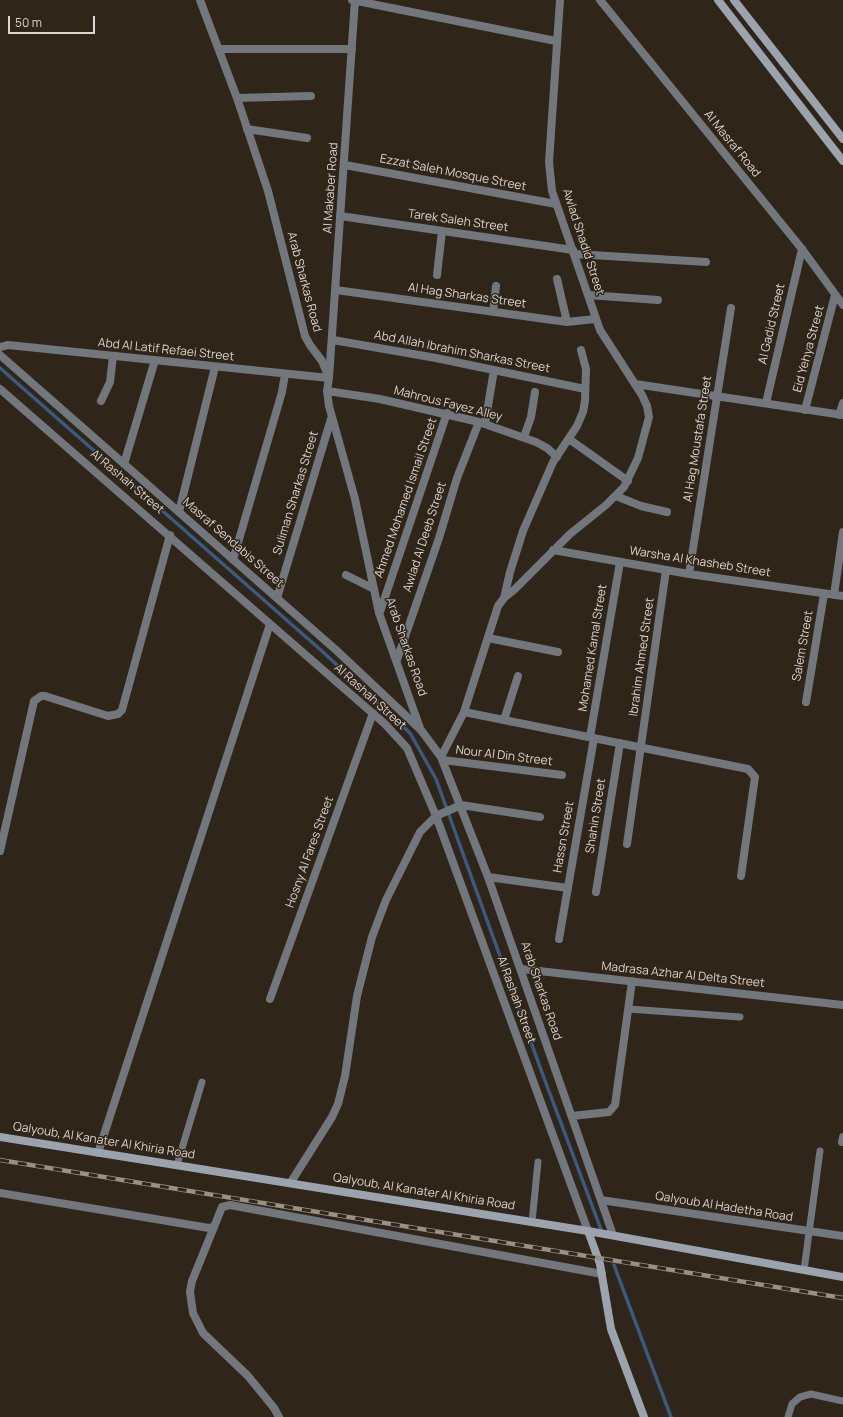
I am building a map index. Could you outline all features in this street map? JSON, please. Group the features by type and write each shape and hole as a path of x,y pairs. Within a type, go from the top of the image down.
{"main road":[{"path":"718,0 843,161"},
{"path":"734,0 843,139"},
{"name":"Qalyoub, Al Kanater Al Khiria Road","path":"0,1137 291,1182 613,1235 843,1277"},
{"path":"588,1231 602,1274 611,1329 644,1417"}],"street":[{"name":"Arab Sharkas Road","path":"200,0 237,98 270,198 305,336 322,361 329,378 327,391 331,418 356,499 379,613 421,730"},
{"path":"352,0 556,41"},
{"name":"Al Makaber Road","path":"329,378 333,340 355,0"},
{"name":"Awlad Shadid Street","path":"504,598 514,590 570,534 616,496 628,481 643,444 649,417 647,406 635,384 605,340 595,319 574,252 556,204 550,176 549,162 556,41 560,0"},
{"name":"Al Masraf Road","path":"600,0 802,249 843,305"},
{"path":"219,49 352,49"},
{"path":"237,98 312,96"},
{"path":"247,129 307,138"},
{"name":"Ezzat Saleh Mosque Street","path":"345,164 556,204"},
{"name":"Tarek Saleh Street","path":"340,216 574,252 706,262"},
{"path":"437,275 442,231"},
{"name":"Al Gadid Street","path":"766,404 802,249"},
{"path":"556,279 567,322"},
{"path":"493,312 496,286"},
{"name":"Al Hag Sharkas Street","path":"336,290 567,322 595,319"},
{"path":"588,295 658,300"},
{"name":"Eid Yehya Street","path":"805,410 835,295"},
{"name":"Al Hag Moustafa Street","path":"689,574 731,308"},
{"name":"Abd Allah Ibrahim Sharkas Street","path":"333,340 586,389"},
{"name":"Abd Al Latif Refaei Street","path":"0,347 8,345 329,378"},
{"path":"442,758 464,712 498,606 504,598 510,572 523,531 557,457 569,439 583,412 586,389 586,369 581,350"},
{"name":"Masraf Sendabis Street","path":"0,355 336,650 421,730 442,758"},
{"path":"101,401 110,382 113,356"},
{"path":"124,464 155,360"},
{"path":"179,512 215,367"},
{"name":"Awlad Al Deeb Street","path":"397,660 439,538 457,478 482,423 494,370"},
{"path":"233,560 282,392 285,374"},
{"path":"635,384 841,415 843,403"},
{"name":"Al Rashah Street","path":"0,389 170,535 373,713 407,748 436,816 588,1231"},
{"name":"Mahrous Fayez Alley","path":"327,391 380,399 447,413 482,423 524,437 548,448 557,457"},
{"path":"524,437 531,417 535,392"},
{"name":"Ahmed Mohamed Ismail Street","path":"379,613 447,413"},
{"name":"Suliman Sharkas Street","path":"277,598 331,418"},
{"path":"569,439 628,481"},
{"path":"616,496 641,506 667,512"},
{"path":"834,595 843,532"},
{"path":"0,851 31,706 40,696 108,716 118,714 122,710 170,535"},
{"name":"Warsha Al Khasheb Street","path":"553,550 689,574 843,596"},
{"name":"Mohamed Kamal Street","path":"592,738 620,562"},
{"name":"Ibrahim Ahmed Street","path":"627,844 642,748 666,570"},
{"path":"346,575 374,589"},
{"name":"Salem Street","path":"806,702 824,594"},
{"path":"98,1153 270,624"},
{"path":"488,638 558,652"},
{"path":"504,720 518,676"},
{"path":"464,712 748,769 755,777 741,876"},
{"name":"Hosny Al Fares Street","path":"270,998 373,713"},
{"name":"Hassn Street","path":"559,940 592,738"},
{"name":"Shahin Street","path":"596,892 620,743"},
{"name":"Arab Sharkas Road","path":"442,758 521,968 613,1235"},
{"name":"Nour Al Din Street","path":"442,758 562,776"},
{"path":"291,1182 332,1117 338,1104 345,1076 348,1048 362,974 372,936 386,900 420,832 436,816 460,805 540,817"},
{"path":"488,877 568,888"},
{"name":"Madrasa Azhar Al Delta Street","path":"521,968 632,982 843,1005"},
{"path":"572,1116 606,1113 614,1108 632,982"},
{"path":"0,1193 209,1228 214,1227"},
{"name":"Qalyoub Al Hadetha Road","path":"601,1200 843,1236"},
{"path":"279,1417 274,1408 248,1376 203,1333 193,1313 190,1292 192,1281 222,1207 230,1205 602,1274"}],"lane":[{"path":"628,1009 740,1018"},
{"path":"177,1165 202,1082"},
{"path":"804,1270 820,1151"},
{"path":"532,1222 538,1162"},
{"path":"788,1417 792,1404 800,1396 811,1394 843,1401"}],"waterway":[{"path":"0,368 323,652 410,733 436,779 544,1078 602,1232"},
{"path":"614,1265 671,1417"}],"railway":[{"path":"0,1160 843,1298"}]}
